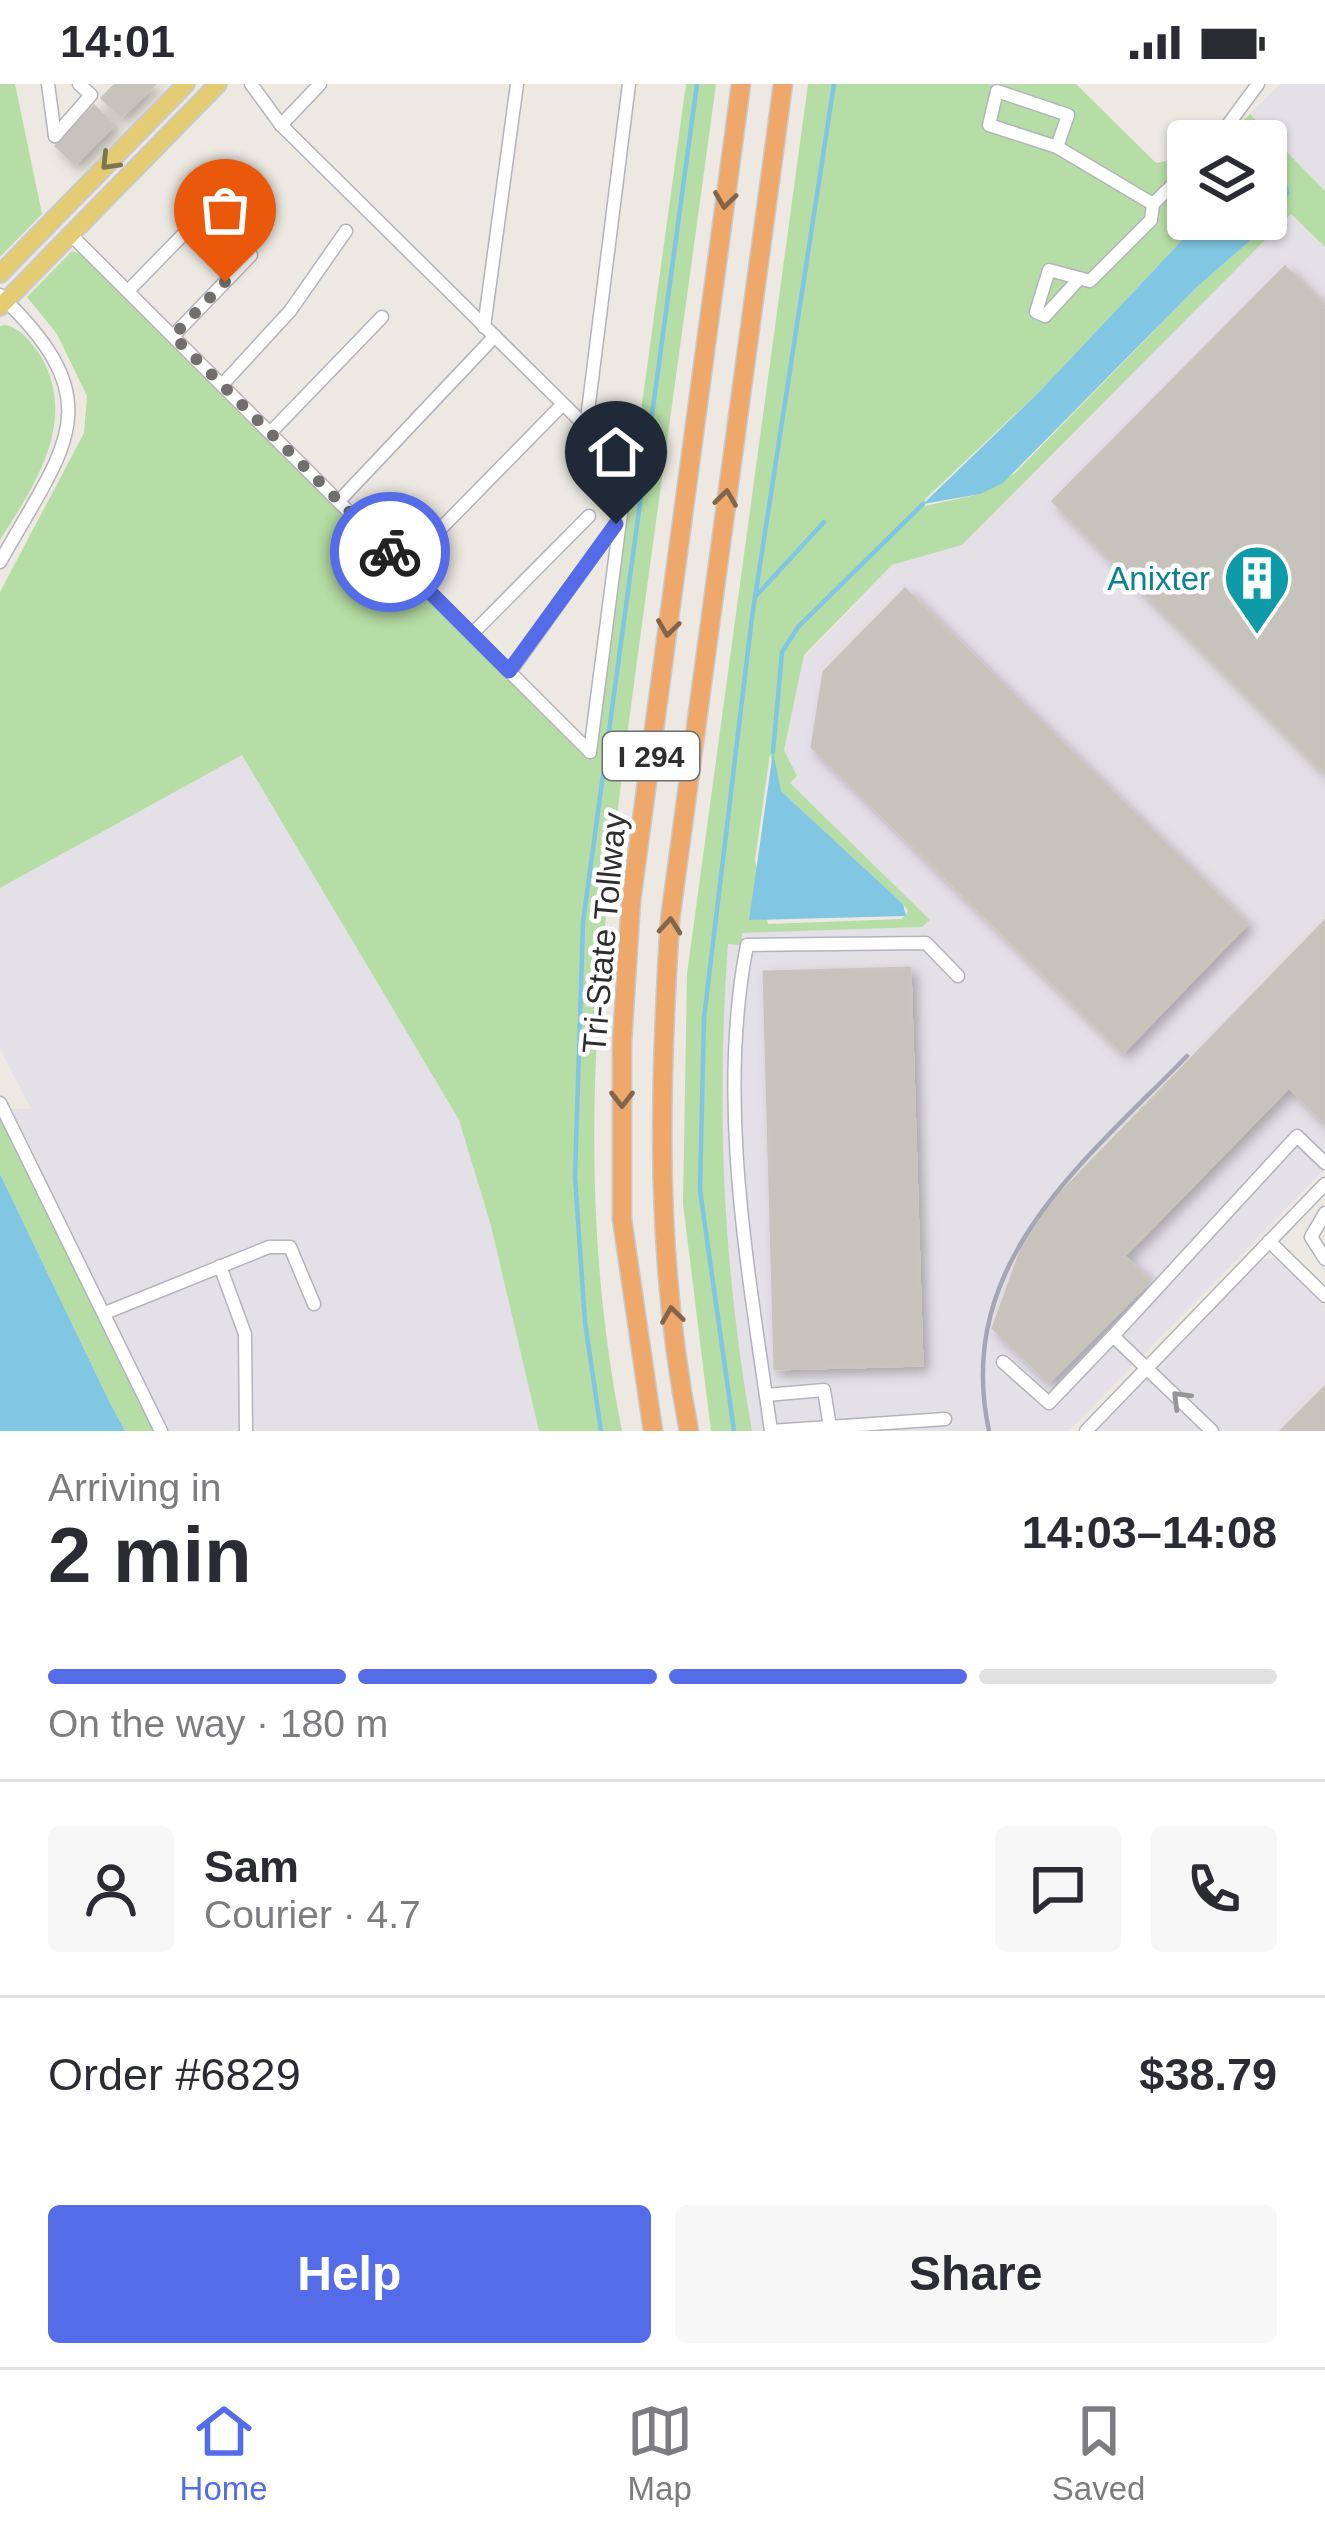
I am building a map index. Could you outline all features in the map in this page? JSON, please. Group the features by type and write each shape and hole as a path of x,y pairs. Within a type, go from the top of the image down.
{"highway":[{"name":"Tri-State Tollway","path":"653,1431 622,1219 622,1042 631,901 741,84"},
{"name":"Tri-State Tollway","path":"689,1431 660,1234 661,1059 670,920 783,84"}],"main road":[{"path":"2,301 218,84"},
{"path":"0,274 179,86"}],"street":[{"path":"47,84 55,136 96,90 80,84"},
{"path":"71,235 590,752 626,467 281,125 251,84"},
{"path":"281,125 320,84"},
{"path":"339,500 489,331 517,84"},
{"path":"586,427 629,84"},
{"path":"1231,120 1258,84"},
{"path":"1057,147 1068,116 997,92 988,125 1057,147 1153,204"},
{"path":"1080,278 1090,281 1151,220 1153,204 1167,190"},
{"path":"128,291 206,211 236,240 250,255 173,336"},
{"path":"222,385 290,311 346,231"},
{"path":"0,562 63,449 70,425 60,363 44,337 2,301"},
{"path":"270,433 382,317"},
{"path":"404,566 563,404"},
{"path":"472,634 589,516"},
{"path":"509,671 616,524"},
{"path":"945,1419 771,1431 738,1199 738,993 747,945 926,944 958,976"},
{"path":"0,1102 161,1431"},
{"path":"1004,1361 1049,1403 1297,1136 1325,1163"},
{"path":"1086,1431 1325,1184"},
{"path":"1325,1213 1311,1237 1325,1259"},
{"path":"1270,1241 1325,1296"},
{"path":"105,1312 269,1246 290,1247 314,1304"},
{"path":"220,1266 245,1334 246,1431"},
{"path":"1113,1336 1212,1431"},
{"path":"766,1395 824,1390 830,1427"}],"shaded area":[{"path":"1280,84 1325,84 1325,191 1287,152 1287,120 1256,120 1250,114"},
{"path":"1291,214 1325,247 1325,1169 1069,1431 752,1431 735,1334 722,1192 721,1043 728,944 740,944 741,933 921,927 929,920 789,783 784,750 800,663 892,565 962,545 1265,240 1287,240"},
{"path":"242,755 459,1120 491,1226 539,1431 154,1431 0,1119 13,1109 31,1109 0,1049 0,888"},
{"path":"1275,1257 1325,1306 1325,1431 1095,1431 1261,1259"}],"green space":[{"path":"0,84 15,84 42,214 0,257"},
{"path":"686,84 716,84 612,855 596,1046 597,1236 622,1431 539,1431 491,1226 459,1120 242,755 0,888 0,592 84,433 87,396 57,334 27,297 72,251 87,257 593,760"},
{"path":"808,84 1076,84 1156,163 1167,161 1167,240 1182,240 1042,389 925,499 925,506 980,494 1015,473 1197,287 1251,240 1265,240 962,545 892,565 804,655 784,750 797,776 790,783 930,920 922,927 742,933 741,945 728,944 725,1189 734,1309 752,1431 711,1431 683,1204 687,974","holes":["770,754 781,791 908,911 902,919 768,924 755,860"]},
{"path":"1287,152 1325,191 1325,247 1291,214 1287,218"},
{"path":"0,326 21,332 40,355 55,404 48,451 0,540"},
{"path":"0,1119 154,1431 125,1431 109,1401 0,1174"}],"water":[{"path":"1182,240 1251,240 1197,287 1003,483 980,494 923,504 1042,389"},
{"path":"773,752 781,791 903,904 906,916 749,920"},
{"path":"0,1174 109,1401 125,1431 0,1431"}],"building":[{"path":"116,84 155,84 121,117 102,98"},
{"path":"94,106 114,125 75,164 56,146"},
{"name":"Anixter","path":"1285,267 1325,307 1325,773 1053,501"},
{"path":"905,589 1247,924 1123,1052 812,747 824,672"},
{"path":"1324,922 1325,1123 1289,1087 1124,1256 1150,1281 1049,1382 993,1328 1024,1243 1056,1198"},
{"path":"910,968 922,1365 775,1369 764,972"},
{"path":"1325,1387 1325,1431 1281,1431"}],"waterway":[{"path":"601,1431 585,1322 575,1177 583,922 697,84"},
{"path":"734,1431 700,1190 704,1018 752,617 834,84"},
{"path":"773,752 782,652 798,627 923,504"},
{"path":"755,597 824,522"}],"railway":[{"path":"989,1431 983,1371 990,1317 1008,1267 1069,1177 1187,1056"}],"way so far":[{"path":"225,282 173,336 390,552"}],"place":[{"name":"Anixter","path":"1257,637"}],"route":[{"path":"390,552 509,671 616,524"}]}
